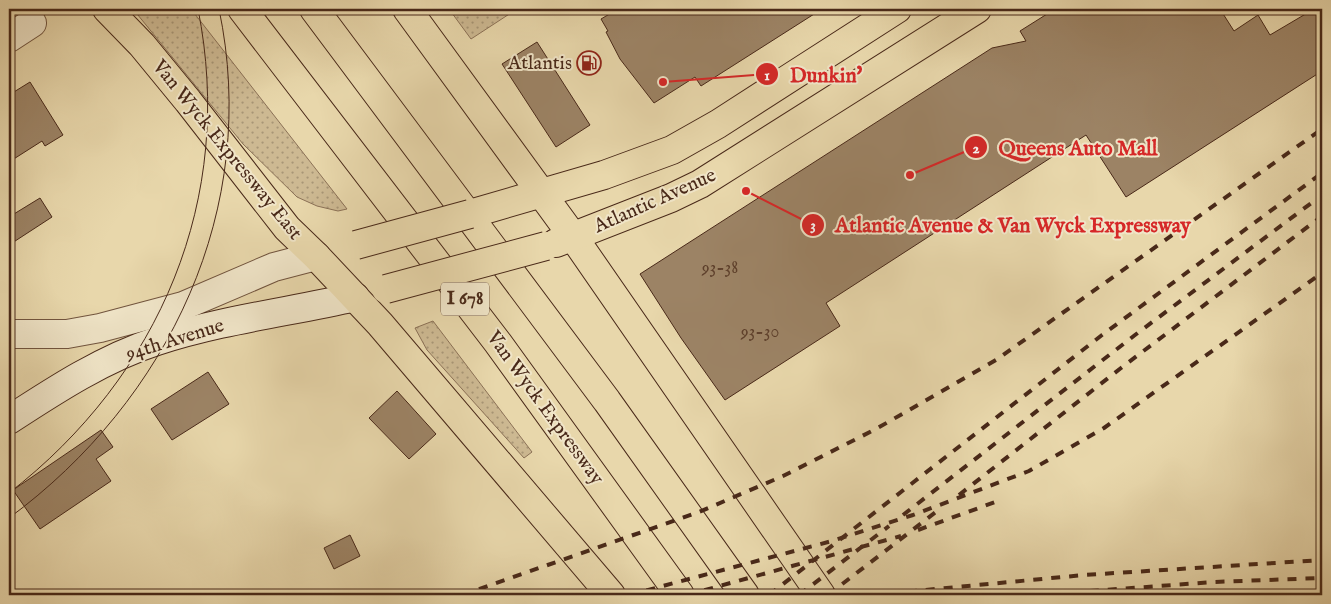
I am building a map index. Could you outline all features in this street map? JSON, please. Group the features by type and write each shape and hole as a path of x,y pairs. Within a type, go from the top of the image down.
{"main road":[{"name":"Van Wyck Expressway East","path":"107,9 142,45 287,228 355,297"},
{"name":"Van Wyck Expressway","path":"242,9 498,342 680,595"},
{"name":"I 678","path":"314,9 606,401 745,595"},
{"path":"407,9 574,238 821,595"},
{"name":"Atlantic Avenue","path":"316,256 510,203 628,167 672,150 718,124 897,9"},
{"name":"Atlantic Avenue","path":"355,297 574,238 671,198 700,184 977,9"},
{"path":"9,38 32,23"},
{"name":"94th Avenue","path":"9,334 67,334 100,328 183,306 274,267 316,256"},
{"path":"355,297 611,595"},
{"name":"94th Avenue","path":"9,420 88,372 156,341 205,328 355,297"}],"shaded area":[{"path":"133,9 191,9 347,209 338,211 317,206 297,197 243,144"},
{"path":"449,9 517,9 471,39"},
{"path":"433,321 532,452 524,458 427,350 415,328"}],"building":[{"path":"618,9 822,9 701,86 695,77 654,103 620,59 601,19"},
{"path":"1055,9 1220,9 1234,31 1258,15 1270,35 1314,9 1322,21 1322,71 1126,197 1086,135 826,303 840,326 725,400 681,338 640,274 992,48 1026,41 1020,31"},
{"path":"537,42 590,125 556,147 502,64"},
{"path":"30,82 63,135 45,146 42,141 9,162 9,95"},
{"path":"40,198 52,217 9,245 9,217"},
{"path":"208,372 229,404 172,440 151,409"},
{"path":"397,391 436,434 409,459 369,418"},
{"path":"101,430 113,447 96,459 111,481 40,529 13,490"},
{"path":"350,535 360,556 334,569 324,548"}],"tram line":[{"path":"9,493 62,446 108,395 145,338 174,278 195,214 206,148 207,79 198,9"},
{"path":"9,518 66,470 115,417 157,358 190,294 213,226 226,156 229,83 219,9"}],"railway":[{"path":"462,595 699,512 783,476 876,429 996,360 1322,129"},
{"path":"769,595 1102,335 1322,173"},
{"path":"903,515 1135,335 1322,195"},
{"path":"959,495 1121,368 1322,216"},
{"path":"629,595 832,541 913,515 1029,471 1104,428 1322,273"},
{"path":"918,530 998,501"},
{"path":"828,595 941,508"},
{"path":"799,595 889,526"},
{"path":"687,595 901,536"},
{"path":"872,595 1084,575 1322,560"},
{"path":"1036,595 1214,582 1322,578"}],"place":[{"name":"Atlantis","path":"589,63"},
{"name":"Dunkin'","path":"663,82"},
{"name":"Queens Auto Mall","path":"910,175"},
{"name":"Atlantic Avenue & Van Wyck Expressway","path":"746,191"}]}
